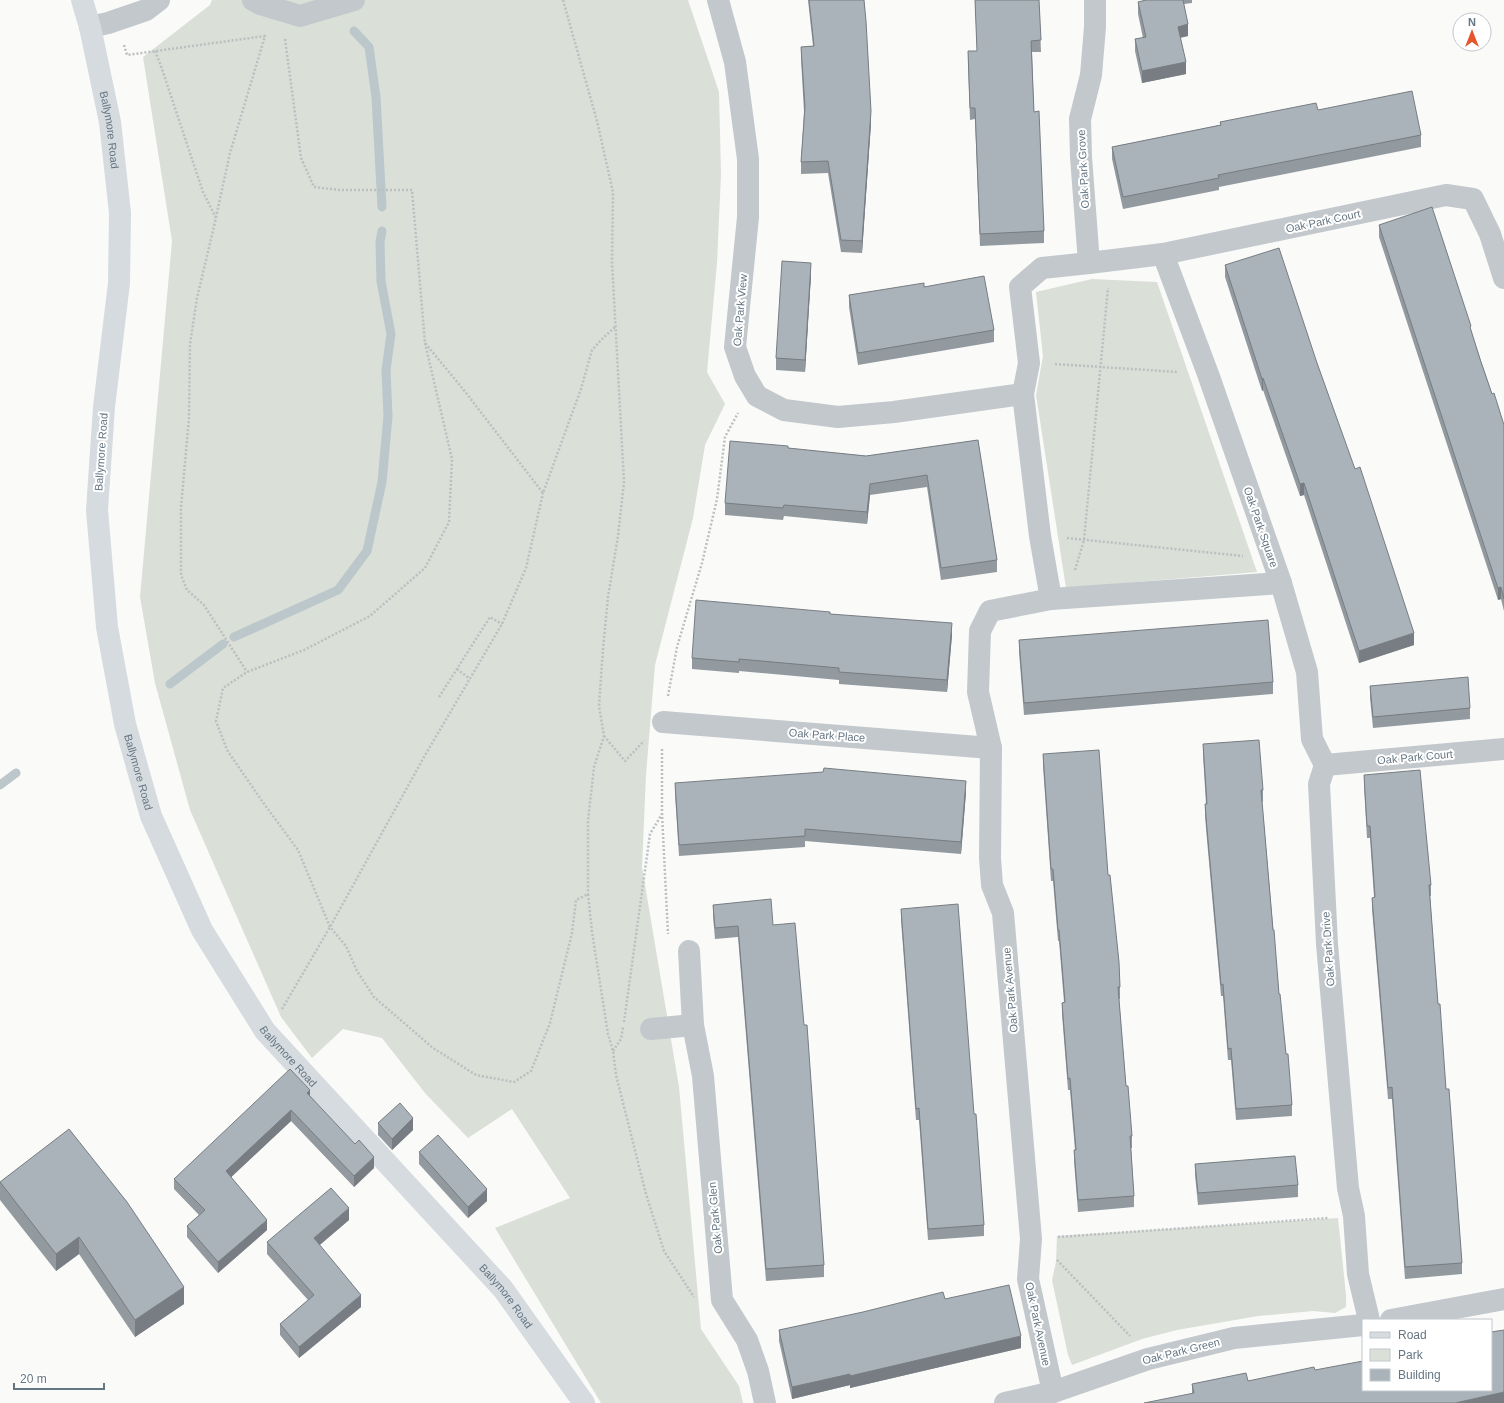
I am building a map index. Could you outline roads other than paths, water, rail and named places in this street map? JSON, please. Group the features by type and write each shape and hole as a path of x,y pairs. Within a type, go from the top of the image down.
{"main road":[{"name":"Ballymore Road","path":"82,0 90,27 110,122 120,213 118,283 104,407 97,510 107,627 124,724 151,816 202,930 265,1031 503,1289 584,1403"}],"street":[{"path":"90,27 116,21 146,10 158,0"},
{"path":"253,0 260,4 300,16 354,0"},
{"name":"Oak Park View","path":"718,0 735,62 748,159 748,217 735,347 745,376 757,396 784,410 838,417 894,412 1023,394"},
{"name":"Oak Park Grove","path":"1089,263 1081,157 1080,119 1091,75 1095,27 1095,0"},
{"name":"Oak Park Court","path":"1089,263 1163,254 1446,195 1473,199 1490,234 1504,278"},
{"name":"Oak Park Square","path":"1009,606 1059,598 1281,583 1208,374 1163,254"},
{"path":"1059,598 1040,536 1023,394 1029,363 1020,287 1042,268 1089,263"},
{"path":"1281,583 1306,672 1312,739 1325,765"},
{"name":"Oak Park Avenue","path":"1009,606 990,611 980,631 978,692 991,748 990,858 992,885 1003,913 1041,1238 1028,1280 1053,1392"},
{"name":"Oak Park Place","path":"663,722 991,748"},
{"name":"Oak Park Court","path":"1325,765 1504,749"},
{"name":"Oak Park Drive","path":"1325,765 1318,784 1327,944 1348,1188 1354,1216 1358,1274 1369,1319"},
{"name":"Oak Park Glen","path":"688,951 693,1025 703,1076 722,1300 747,1340 758,1370 765,1403"},
{"path":"651,1029 693,1025"},
{"path":"1397,1319 1504,1299"},
{"name":"Oak Park Green","path":"1005,1403 1053,1392 1148,1358 1234,1338 1362,1325"}],"waterway":[{"path":"354,31 369,47 376,97 382,207"},
{"path":"234,637 338,590 367,551 382,482 388,416 386,370 391,334 381,281 380,242 382,231"},
{"path":"170,684 223,644"},
{"path":"0,785 16,773"}]}
